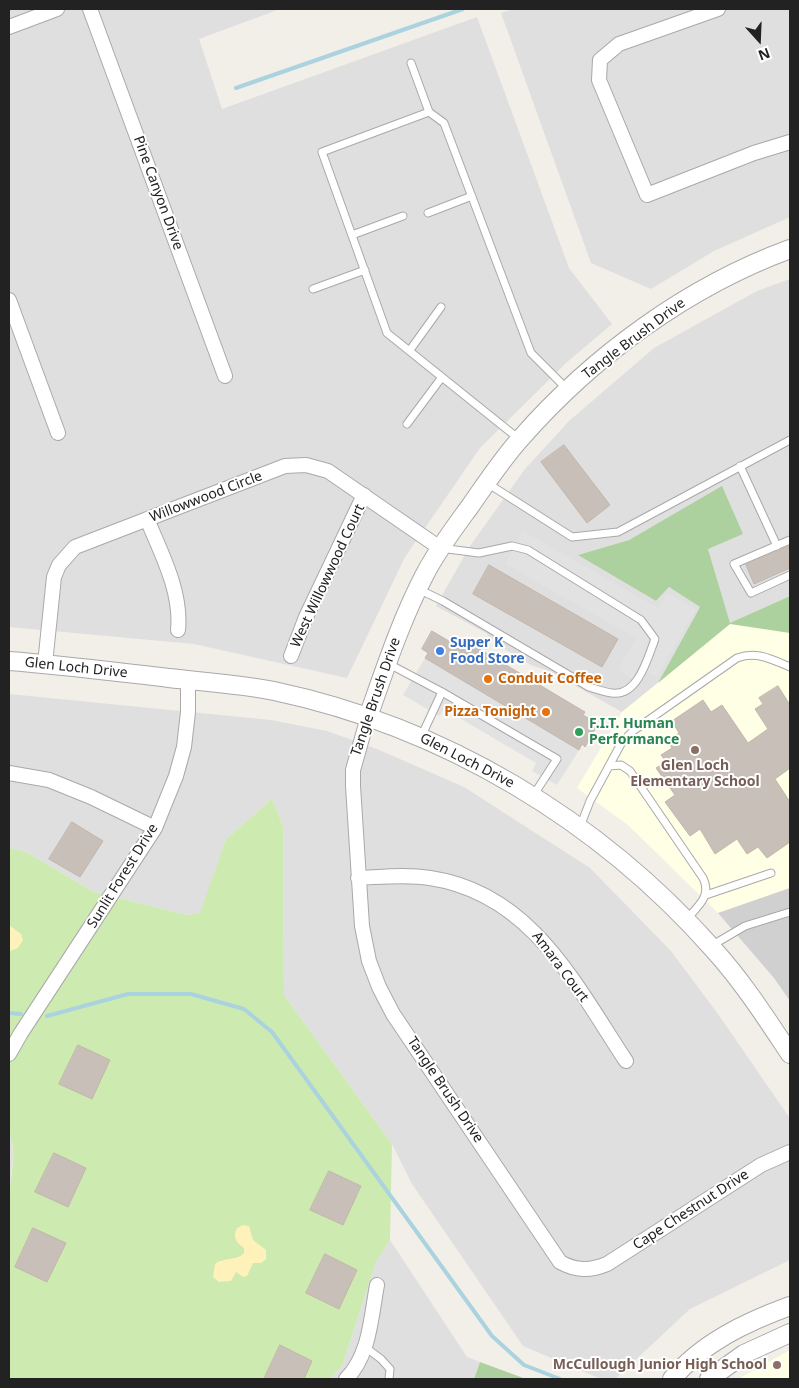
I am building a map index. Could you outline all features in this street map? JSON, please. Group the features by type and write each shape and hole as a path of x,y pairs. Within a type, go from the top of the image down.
{"street":[{"path":"9,27 57,9"},
{"name":"Pine Canyon Drive","path":"90,9 225,376"},
{"path":"718,9 619,44 600,60 599,80 647,195 754,153 790,142"},
{"name":"Tangle Brush Drive","path":"593,1270 572,1268 560,1262 393,1014 369,961 362,926 352,770 387,663 403,620 418,589 440,548 520,439 568,390 604,358 686,300 752,265 790,249"},
{"path":"9,300 58,433"},
{"name":"Willowwood Circle","path":"45,664 51,593 59,565 75,547 285,466 306,464 328,471 440,548"},
{"name":"West Willowwood Court","path":"291,656 306,617 364,495"},
{"path":"147,519 175,592 179,618 178,630"},
{"name":"Glen Loch Drive","path":"9,661 271,690 309,699 368,717 459,754 532,796 596,838 652,886 711,946 754,999 788,1046"},
{"name":"Sunlit Forest Drive","path":"9,1054 21,1032 155,828 176,776 184,748 188,712 188,680"},
{"path":"9,773 48,780 91,797 155,828"},
{"name":"Amara Court","path":"358,878 402,876 430,878 457,884 508,908 527,924 555,956 626,1061"},
{"name":"Cape Chestnut Drive","path":"593,1270 620,1256 761,1165 790,1152"},
{"path":"346,1379 354,1371 364,1346 377,1285"},
{"path":"672,1379 701,1351 731,1331 790,1306"},
{"path":"709,1379 744,1354 790,1333"}],"lane":[{"path":"411,63 428,112 444,122 531,353 568,390"},
{"path":"428,112 322,152 387,332 520,439"},
{"path":"428,213 472,196"},
{"path":"352,235 403,216"},
{"path":"313,289 365,270"},
{"path":"410,350 441,307"},
{"path":"407,424 442,376"},
{"path":"487,482 572,537 618,532 790,440"},
{"path":"740,466 777,546"},
{"path":"790,540 734,564 751,593 790,575"},
{"path":"418,589 443,601 589,687 614,694 633,686 644,668 655,639 641,620 528,550 512,546 479,553 440,548"},
{"path":"580,828 622,742 633,731 737,658 749,654 759,655 790,668"},
{"path":"387,663 442,692 557,758 532,796"},
{"path":"421,737 442,692"},
{"path":"609,766 625,766 636,779 703,878 707,886 706,895 686,920"},
{"path":"706,895 770,873"},
{"path":"711,946 745,926 790,912"},
{"path":"364,1346 381,1359 390,1369 389,1379"}],"shaded area":[{"path":"9,9 280,9 199,39 222,109 477,17 569,268 612,324 566,363 480,448 405,557 347,678 194,644 9,627"},
{"path":"513,9 790,9 790,217 714,251 651,289 591,263 501,13"},
{"path":"790,279 790,596 730,624 708,549 722,487 629,540 579,555 656,601 669,587 700,607 658,683 622,712 551,672 531,665 498,645 486,633 436,606 470,546 525,469 569,421 654,348 757,291"},
{"path":"523,531 658,608 667,593 696,609 657,677 647,672 641,683 618,670 636,638 505,564"},
{"name":"Glen Loch Elementary School","path":"790,596 790,888 718,913 628,825 577,788 622,712 730,624"},
{"path":"425,658 579,750 557,785 532,771 536,763 444,709 439,716 403,695"},
{"path":"9,694 271,720 327,731 377,749 464,787 590,868 671,951 718,1014 789,1117 790,1260 690,1309 615,1379 601,1379 523,1346 412,1184 392,1144 284,995 283,826 272,799 226,839 201,913 187,915 94,892 26,852 9,848"},
{"path":"790,888 790,1001 774,978 718,913"},
{"path":"9,1132 12,1139 13,1155 9,1199"},
{"path":"390,1240 467,1357 480,1362 474,1379 329,1379 342,1366 376,1262"},
{"name":"McCullough Junior High School","path":"790,1350 790,1379 738,1379"}],"green space":[{"path":"722,486 743,534 708,549 730,623 790,596 790,633 730,624 658,683 700,607 669,587 656,601 578,555 629,540"},
{"path":"272,799 283,826 284,995 392,1144 390,1240 376,1262 342,1366 329,1379 9,1379 8,1222 13,1148 9,1132 9,848 26,852 94,892 187,915 200,913 226,839"},
{"path":"480,1362 526,1379 474,1379"}],"sand":[{"path":"9,925 21,934 23,940 18,948 10,951"},
{"path":"243,1225 249,1226 253,1240 266,1250 266,1259 261,1263 253,1263 247,1276 243,1277 236,1272 231,1281 219,1282 213,1277 215,1264 222,1260 238,1257 244,1253 244,1248 237,1242 235,1237 237,1228"}],"building":[{"path":"564,445 610,505 587,523 541,462"},
{"path":"790,546 790,568 754,584 746,565"},
{"path":"489,565 618,639 602,667 473,594"},
{"path":"432,631 459,647 464,640 585,712 583,715 598,724 585,747 582,744 579,750 425,658 428,653 422,649"},
{"path":"778,686 790,705 790,768 775,779 790,802 790,842 767,858 758,847 747,854 737,839 715,854 700,829 690,836 665,802 675,795 656,768 666,762 661,755 672,748 668,741 679,733 672,721 703,700 711,712 722,705 748,743 768,729 755,709 763,704 759,698"},
{"path":"72,822 103,841 80,877 49,859"},
{"path":"78,1045 110,1060 92,1099 59,1084"},
{"path":"54,1153 86,1168 68,1207 35,1192"},
{"path":"329,1171 361,1186 343,1225 310,1210"},
{"path":"33,1228 66,1243 47,1282 15,1267"},
{"path":"325,1254 357,1270 339,1309 306,1293"},
{"path":"280,1345 312,1361 304,1379 264,1379"}],"waterway":[{"path":"236,88 463,9"},
{"path":"47,1016 128,994 191,994 244,1009 272,1032 492,1336 524,1365 560,1379"},
{"path":"9,1013 21,1014"}],"place":[{"name":"Super K Food Store","path":"440,651"},
{"name":"Conduit Coffee","path":"488,679"},
{"name":"Pizza Tonight","path":"546,712"},
{"name":"F.I.T. Human Performance","path":"579,732"},
{"name":"Glen Loch Elementary School","path":"695,750"},
{"name":"McCullough Junior High School","path":"777,1365"}]}
